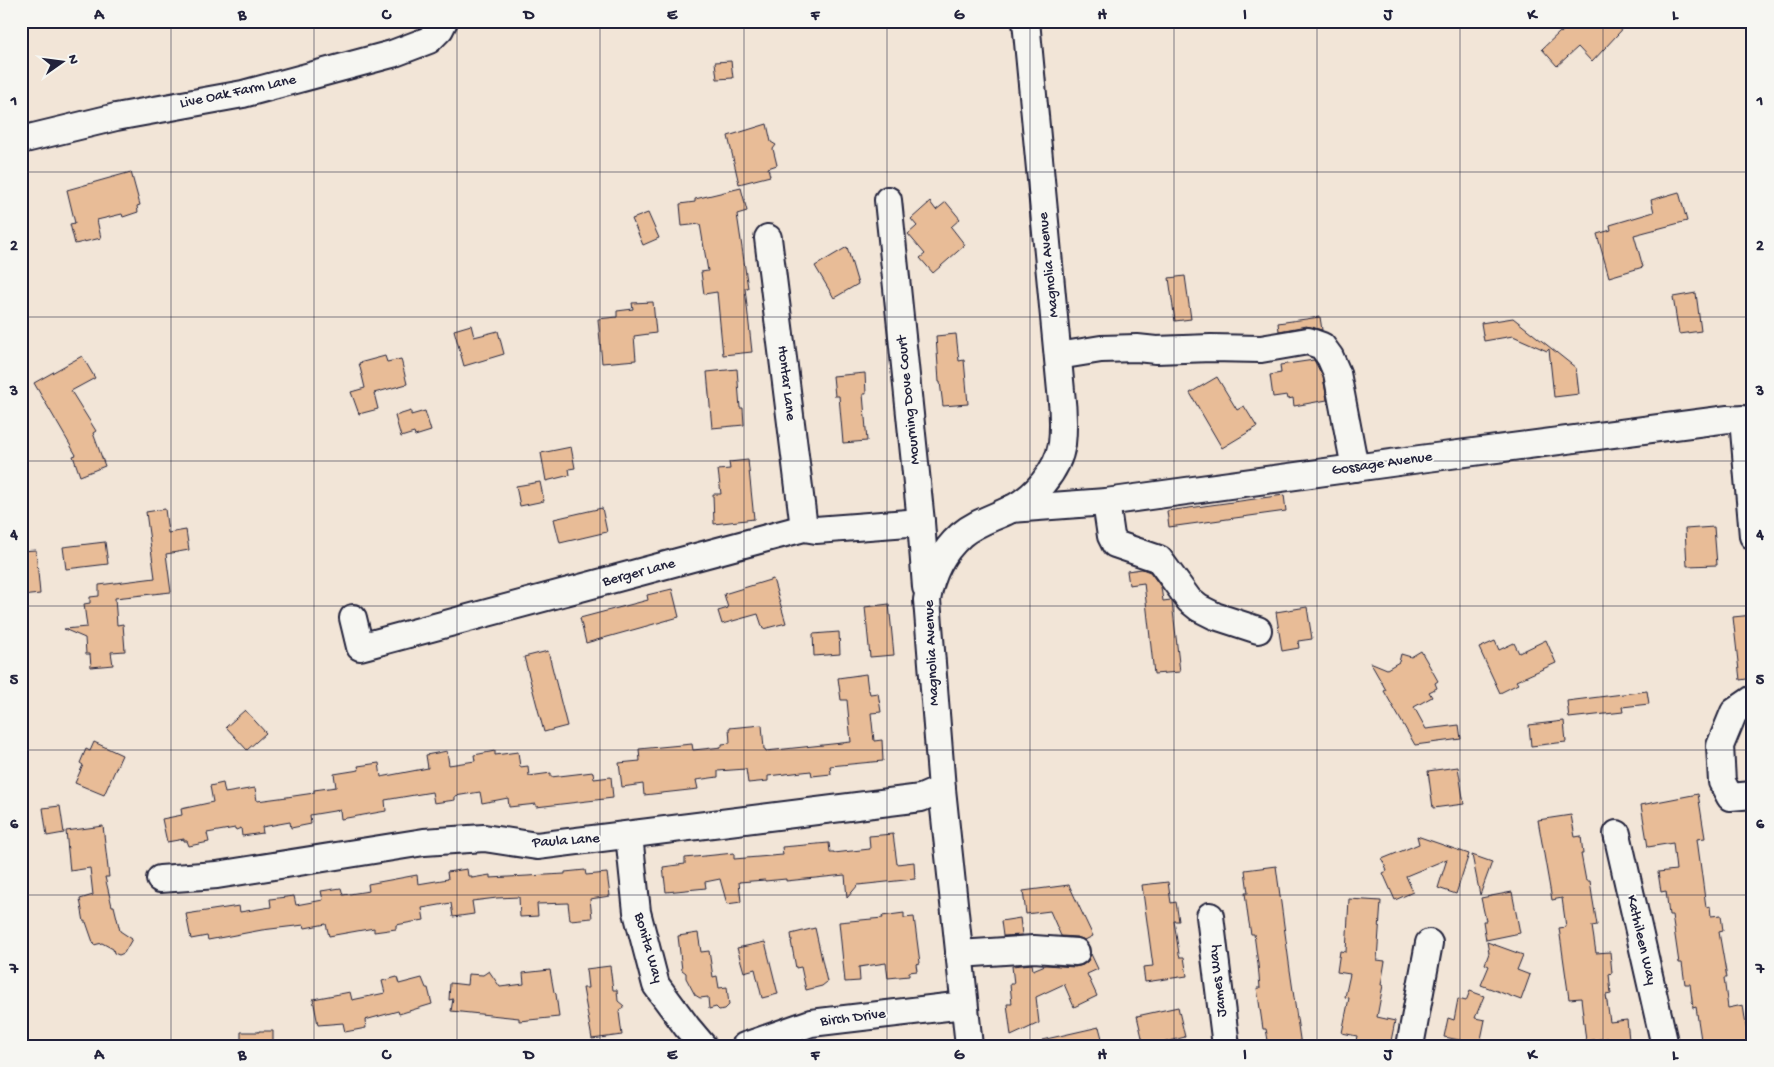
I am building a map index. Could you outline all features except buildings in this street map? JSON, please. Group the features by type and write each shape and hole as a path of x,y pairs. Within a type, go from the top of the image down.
{"street":[{"name":"Live Oak Farm Lane","path":"21,140 116,117 243,94 392,54 429,40 440,29 444,21"},
{"name":"Magnolia Avenue","path":"968,1046 942,789 927,600 935,568 947,549 963,533 1011,509 1040,487 1053,470 1062,446 1063,417 1058,356 1026,21"},
{"name":"Mourning Dove Court","path":"888,200 921,522 927,600"},
{"name":"Hontar Lane","path":"768,238 804,528"},
{"path":"1058,356 1101,350 1137,348 1156,350 1261,349 1308,341 1322,346 1330,357 1337,373 1355,468"},
{"name":"Gossage Avenue","path":"1011,509 1106,502 1728,419 1748,420"},
{"path":"1748,420 1753,536"},
{"path":"1106,502 1111,536 1115,544 1159,559 1189,600 1199,608 1215,616 1258,630"},
{"name":"Berger Lane","path":"353,618 360,648 804,528 816,530 921,522"},
{"path":"1753,699 1734,712 1720,746 1722,782 1730,797 1753,795"},
{"name":"Paula Lane","path":"160,879 218,875 424,842 484,838 537,846 921,798 942,789"},
{"name":"Kathileen Way","path":"1617,834 1665,1046"},
{"name":"Bonita Way","path":"629,835 637,912 656,985 703,1046"},
{"name":"James Way","path":"1210,916 1226,1046"},
{"path":"1410,1046 1429,943"},
{"path":"959,954 1034,949 1076,952"},
{"name":"Birch Drive","path":"744,1046 812,1023 964,1005"}]}
